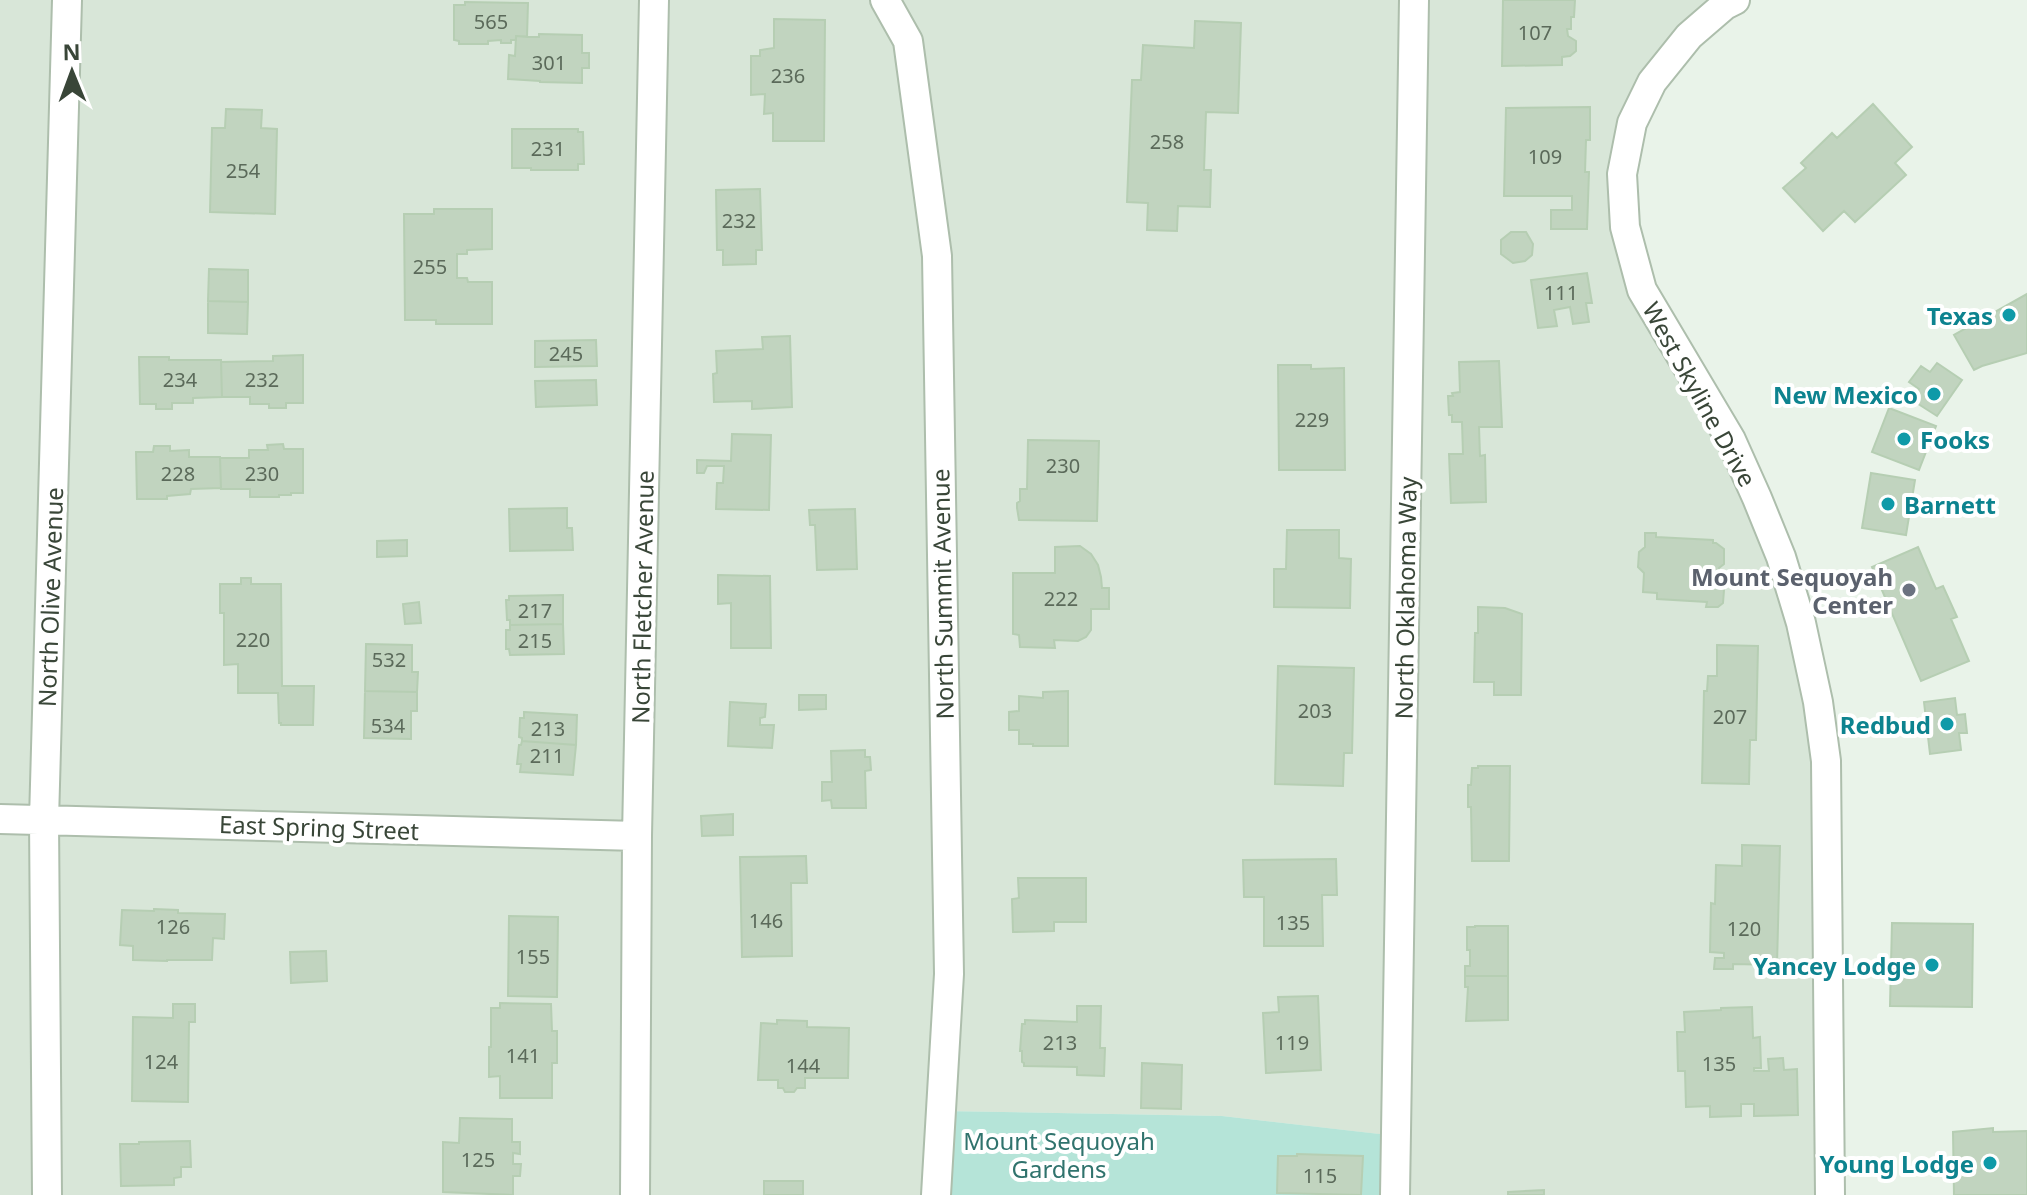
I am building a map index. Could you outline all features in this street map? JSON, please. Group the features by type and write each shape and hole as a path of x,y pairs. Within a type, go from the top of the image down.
{"street":[{"name":"North Olive Avenue","path":"47,1195 44,820 67,0"},
{"name":"North Fletcher Avenue","path":"635,1195 637,836 654,0"},
{"name":"North Summit Avenue","path":"885,0 908,41 937,256 949,974 936,1195"},
{"name":"North Oklahoma Way","path":"1395,1195 1414,0"},
{"name":"West Skyline Drive","path":"1735,0 1689,36 1652,82 1632,123 1622,174 1625,227 1642,290 1731,440 1781,557 1804,636 1818,702 1826,761 1830,1195"},
{"name":"East Spring Street","path":"0,819 637,836"}],"shaded area":[{"path":"0,0 1735,0 1652,82 1625,227 1731,440 1818,702 1830,1195 1395,1195 1396,1136 1222,1116 941,1111 936,1195 0,1195"}],"green space":[{"name":"Mount Sequoyah Gardens","path":"941,1111 1222,1116 1397,1136 1395,1195 936,1195"}],"building":[{"path":"1503,0 1575,0 1571,29 1567,29 1568,36 1576,41 1576,51 1562,57 1562,65 1502,66"},
{"path":"465,2 528,3 527,37 516,36 511,43 501,43 501,40 488,41 488,44 459,44 454,40 454,5 465,5"},
{"path":"774,19 825,20 824,141 773,141 773,113 764,114 765,94 751,95 751,56 760,56 760,50 774,48"},
{"path":"1195,21 1241,23 1238,113 1206,112 1204,170 1211,170 1210,207 1178,206 1177,231 1147,230 1148,203 1127,202 1132,80 1141,80 1143,45 1194,48"},
{"path":"539,34 582,35 582,53 589,53 589,68 582,68 582,83 508,79 509,55 515,56 516,36 539,37"},
{"path":"1873,104 1912,147 1895,163 1906,175 1855,222 1844,211 1823,231 1783,188 1806,168 1801,163 1832,133 1837,138"},
{"path":"1590,107 1590,140 1586,140 1585,172 1589,172 1587,229 1551,229 1551,210 1572,210 1572,196 1504,196 1506,108"},
{"path":"226,109 262,110 261,128 277,129 275,214 210,212 212,128 225,128"},
{"path":"512,129 578,129 578,132 583,132 584,164 578,164 578,170 512,168"},
{"path":"760,189 762,250 756,250 756,264 723,265 723,250 717,250 716,190"},
{"path":"434,209 492,209 492,249 467,250 467,254 457,254 457,278 467,278 468,282 492,282 492,324 436,324 436,320 405,320 404,214 434,214"},
{"path":"1511,232 1526,232 1533,244 1532,255 1525,261 1513,263 1501,254 1501,240"},
{"path":"209,269 248,270 248,302 208,301"},
{"path":"1587,273 1592,303 1586,303 1589,322 1573,324 1570,307 1554,310 1557,326 1538,328 1531,280"},
{"name":"Texas","path":"2027,294 2027,353 1974,370 1954,335"},
{"path":"208,301 248,302 247,334 208,333"},
{"path":"790,336 792,407 752,409 752,401 714,402 716,351 763,349 762,337"},
{"path":"596,340 597,366 535,367 535,341"},
{"path":"303,355 303,403 286,403 286,408 269,408 269,404 250,404 250,397 222,397 221,362 273,361 273,356"},
{"path":"139,357 221,360 222,397 193,398 193,403 172,403 172,409 156,409 156,404 140,404"},
{"path":"1499,361 1502,427 1479,427 1480,456 1485,455 1486,502 1451,503 1449,454 1463,454 1462,422 1452,422 1448,396 1460,392 1459,362"},
{"name":"New Mexico","path":"1937,363 1962,380 1937,416 1912,400 1919,389 1909,382 1921,366 1930,372"},
{"path":"1278,365 1311,365 1311,369 1344,368 1345,470 1279,470"},
{"path":"596,380 597,405 536,407 535,381"},
{"name":"Fooks","path":"1889,408 1936,426 1919,470 1872,452"},
{"path":"732,434 771,435 769,510 716,509 717,483 723,483 724,466 707,466 704,473 697,473 697,460 731,461"},
{"path":"1028,440 1099,441 1097,521 1019,520 1017,503 1020,501 1020,489 1027,489"},
{"path":"283,444 284,449 303,449 303,493 250,497 250,489 221,489 220,458 249,458 249,450 268,450 267,445"},
{"path":"154,446 170,446 170,451 189,450 189,457 220,457 221,488 191,489 190,494 167,496 167,499 137,499 136,452 153,452"},
{"name":"Barnett","path":"1871,473 1915,480 1906,535 1862,528"},
{"path":"567,508 567,528 572,528 573,550 510,551 509,509"},
{"path":"855,509 857,569 817,570 815,525 810,525 809,510"},
{"path":"1287,530 1339,530 1339,558 1351,559 1350,608 1274,607 1274,569 1286,569"},
{"path":"1645,533 1656,533 1656,537 1713,540 1724,549 1724,564 1719,568 1718,584 1724,590 1723,603 1718,607 1706,607 1707,602 1657,599 1657,593 1643,592 1644,573 1638,567 1639,552 1645,547"},
{"path":"407,540 407,556 377,557 377,541"},
{"path":"1080,546 1091,554 1098,565 1102,588 1109,588 1109,609 1091,609 1091,630 1078,641 1054,640 1055,648 1020,647 1019,635 1013,634 1013,573 1055,573 1055,547"},
{"path":"1918,547 1936,589 1943,586 1957,617 1951,619 1969,661 1921,681 1872,567"},
{"path":"718,575 770,576 771,648 731,648 731,603 718,604"},
{"path":"241,578 251,578 251,584 281,584 282,686 314,686 313,725 281,725 278,693 238,693 238,664 224,665 224,613 220,613 220,584 241,584"},
{"path":"563,595 563,624 510,625 510,620 507,620 506,600 509,596"},
{"path":"419,602 421,623 405,624 403,604"},
{"path":"1478,607 1505,608 1522,614 1521,695 1494,695 1494,682 1474,682"},
{"path":"563,624 564,654 510,655 509,649 506,649 506,630 510,630 510,625"},
{"path":"366,644 412,645 412,672 418,672 417,692 365,691"},
{"path":"1717,645 1758,646 1756,740 1750,740 1749,784 1702,783 1704,691 1707,691 1708,676 1717,676"},
{"path":"1278,666 1354,668 1352,753 1344,753 1343,786 1275,784"},
{"path":"365,691 417,692 417,711 411,711 411,739 364,738"},
{"path":"1068,691 1068,746 1019,744 1019,730 1009,730 1009,712 1019,711 1019,696 1043,698 1043,692"},
{"path":"799,695 826,695 826,709 799,710"},
{"name":"Redbud","path":"1955,698 1957,715 1965,714 1967,733 1959,733 1961,750 1930,754 1924,702"},
{"path":"730,702 766,704 765,717 760,718 760,725 774,725 772,748 728,746"},
{"path":"524,712 577,715 576,745 522,741 519,737 520,718 524,718"},
{"path":"522,741 576,745 573,775 520,772 521,764 517,764"},
{"path":"865,750 865,757 870,757 871,770 865,771 866,808 832,808 831,800 822,801 822,782 832,782 831,751"},
{"path":"1510,766 1509,861 1472,861 1468,785 1471,785 1472,768"},
{"path":"733,814 733,835 702,836 701,816"},
{"path":"1742,845 1780,846 1777,965 1733,964 1733,969 1714,969 1715,958 1724,958 1724,953 1710,952 1716,865 1742,866"},
{"path":"806,856 807,883 791,883 792,956 742,957 740,857"},
{"path":"1336,859 1337,895 1322,895 1323,946 1264,946 1264,897 1244,897 1243,860"},
{"path":"1018,878 1086,878 1086,922 1054,922 1054,931 1013,932 1012,899 1019,898"},
{"path":"122,910 225,914 224,939 213,938 212,960 133,960 133,946 120,945"},
{"path":"509,916 558,917 557,997 508,996"},
{"name":"Yancey Lodge","path":"1892,923 1973,924 1972,1007 1890,1006"},
{"path":"1508,926 1508,976 1465,976 1465,966 1470,966 1467,927"},
{"path":"326,951 327,981 291,983 290,952"},
{"path":"1465,976 1508,976 1508,1020 1466,1021 1468,987 1465,987"},
{"path":"1318,996 1321,1070 1266,1073 1263,1013 1279,1012 1278,997"},
{"path":"500,1003 551,1004 552,1031 557,1031 557,1063 552,1063 552,1098 500,1098 500,1076 489,1077 489,1047 491,1008 500,1008"},
{"path":"173,1004 195,1004 195,1022 189,1022 188,1102 132,1101 133,1017 173,1018"},
{"path":"1077,1006 1101,1006 1100,1048 1105,1048 1104,1076 1077,1075 1077,1067 1024,1066 1020,1051 1025,1020 1077,1022"},
{"path":"1752,1007 1753,1038 1760,1037 1761,1068 1754,1068 1754,1071 1769,1071 1768,1059 1783,1058 1784,1070 1797,1069 1798,1115 1754,1116 1754,1104 1741,1104 1741,1116 1710,1117 1710,1106 1686,1107 1685,1071 1678,1071 1677,1032 1685,1032 1684,1012"},
{"path":"777,1020 807,1021 807,1027 849,1028 848,1078 805,1078 805,1088 797,1088 794,1092 778,1088 778,1080 758,1080 761,1023 777,1024"},
{"path":"1142,1063 1182,1065 1181,1109 1141,1108"},
{"path":"460,1118 512,1119 512,1142 520,1142 520,1154 513,1153 513,1164 521,1164 520,1176 513,1176 513,1195 443,1192 443,1142 459,1143"},
{"name":"Young Lodge","path":"1993,1128 1993,1132 2027,1131 2027,1195 1954,1195 1953,1132"},
{"path":"190,1141 191,1167 181,1167 181,1177 174,1178 174,1185 121,1186 120,1144"},
{"path":"1278,1156 1363,1156 1361,1195 1277,1193"},
{"path":"764,1181 803,1181 803,1195 764,1195"},
{"path":"1544,1190 1544,1195 1508,1195 1508,1192"}],"place":[{"name":"Texas","path":"2009,315"},
{"name":"New Mexico","path":"1934,394"},
{"name":"Fooks","path":"1904,439"},
{"name":"Barnett","path":"1888,504"},
{"name":"Mount Sequoyah Center","path":"1909,590"},
{"name":"Redbud","path":"1947,724"},
{"name":"Yancey Lodge","path":"1932,965"},
{"name":"Young Lodge","path":"1990,1163"}]}
